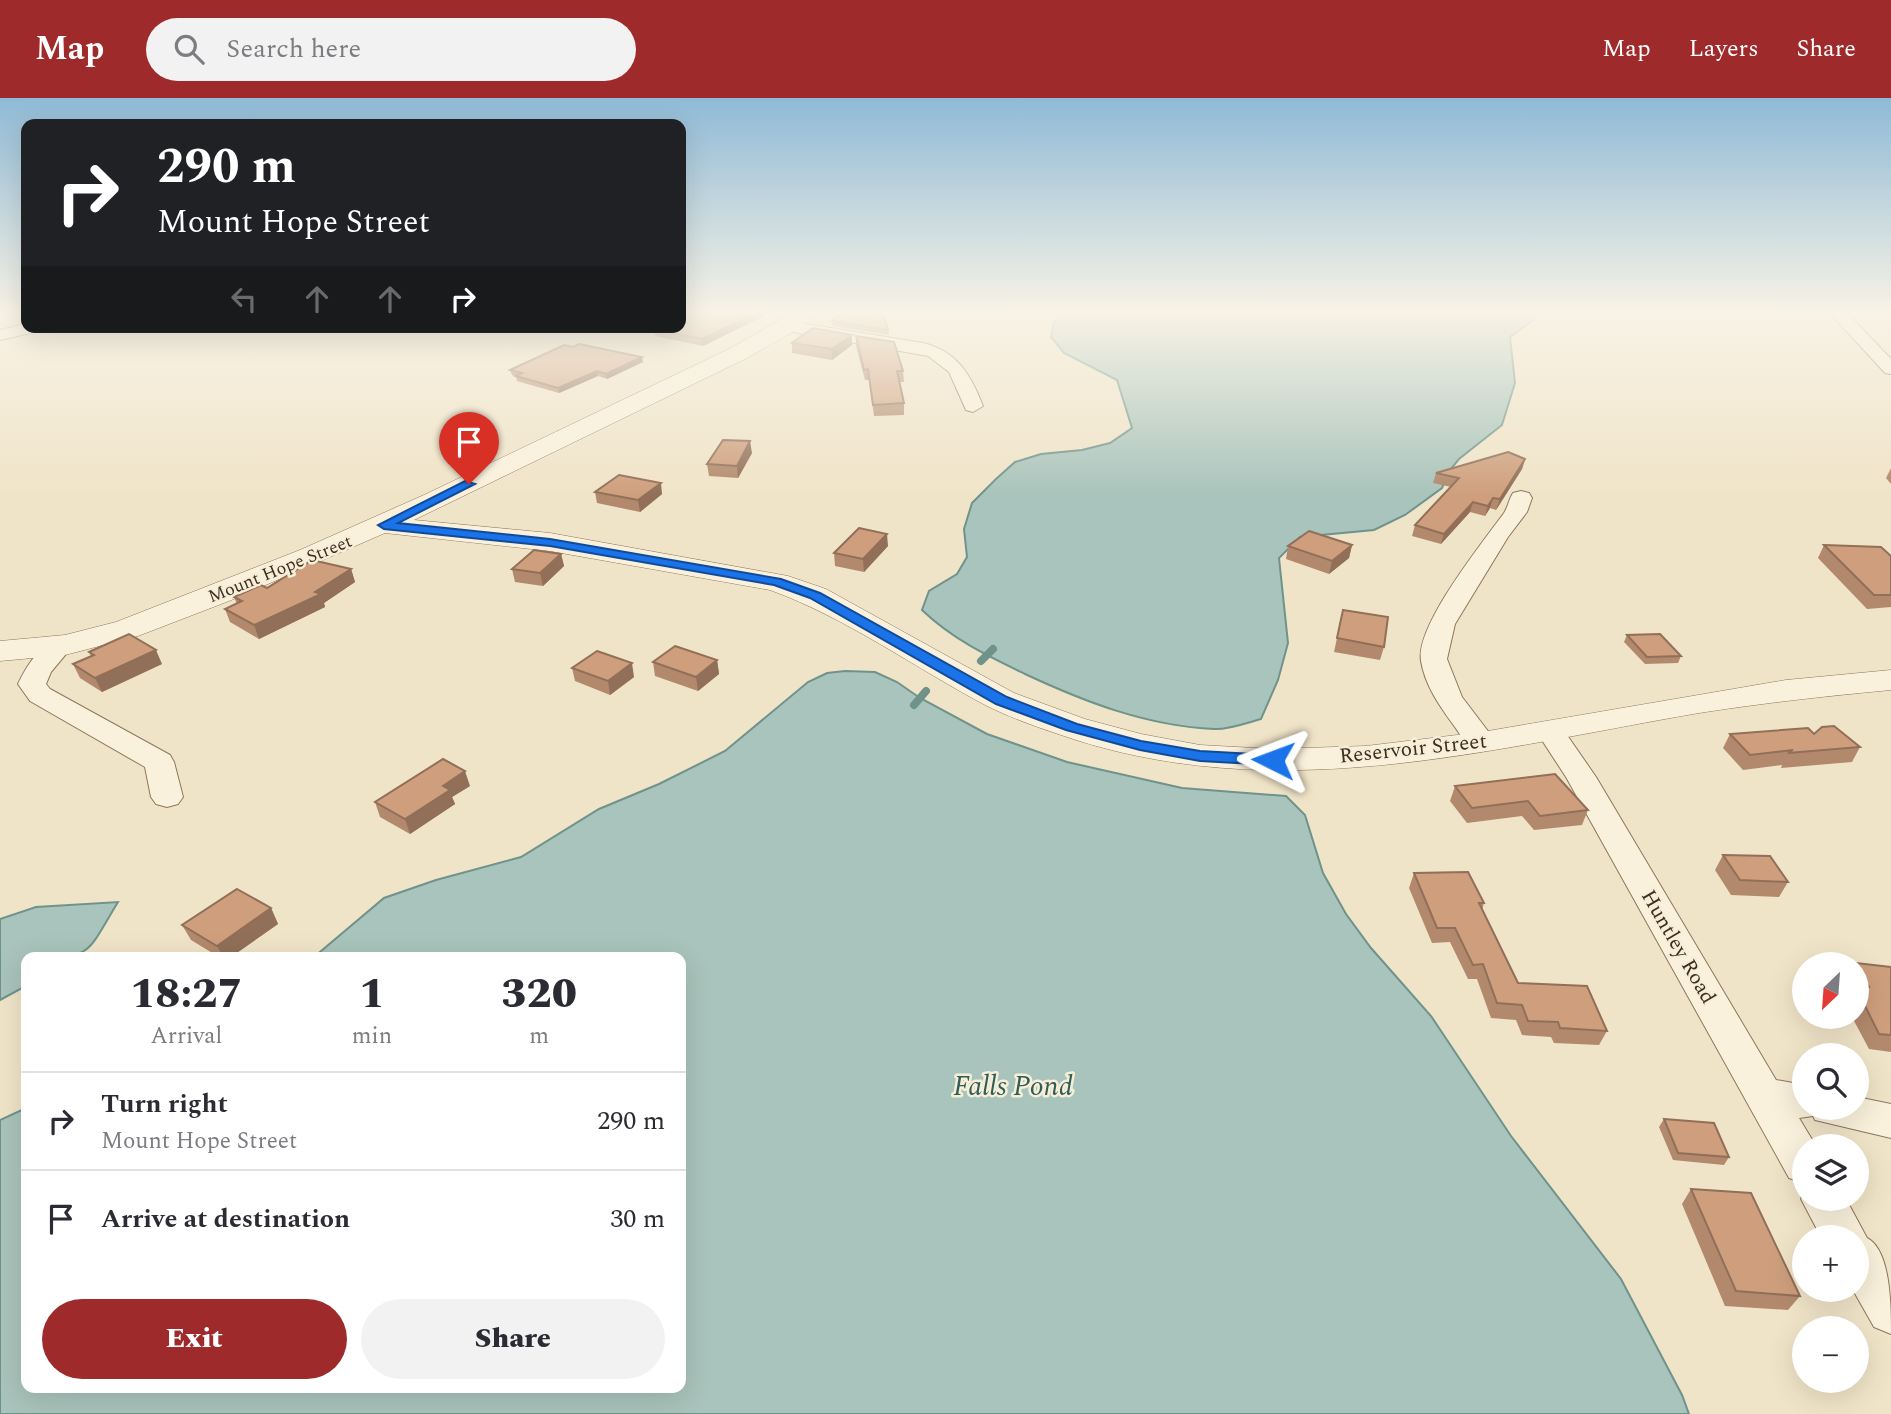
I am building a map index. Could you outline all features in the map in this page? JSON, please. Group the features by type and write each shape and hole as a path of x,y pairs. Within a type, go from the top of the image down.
{"street":[{"name":"Mount Hope Street","path":"0,651 58,648 86,643 182,609 384,525 699,372"},
{"path":"959,372 973,406"},
{"path":"1482,743 1448,698 1434,659 1441,624 1498,534 1516,512 1521,498"},
{"name":"Reservoir Street","path":"384,525 550,542 777,582 815,596 1002,701 1072,727 1140,745 1200,756 1273,760 1366,757 1482,743 1711,701 1786,690 1891,680"},
{"path":"58,648 38,670 32,684 40,695 159,762 167,797"},
{"name":"Huntley Road","path":"1549,731 1581,777 1792,1143"},
{"path":"1765,1094 1792,1100"},
{"path":"1869,1116 1891,1121"},
{"path":"1869,1275 1891,1311"}],"water":[{"path":"1102,372 1514,372 1515,383 1502,425 1459,459 1450,470 1442,488 1405,515 1374,530 1300,537 1279,558 1288,643 1278,680 1261,719 1219,729 1189,727 1141,718 1070,694 971,646 922,610 929,591 957,574 967,557 964,529 972,503 1015,462 1041,454 1082,450 1110,443 1132,428 1117,380"},
{"name":"Falls Pond","path":"875,672 987,734 1067,762 1182,788 1286,796 1305,815 1323,873 1346,914 1371,948 1431,1016 1511,1136 1621,1279 1682,1395 1689,1414 0,1414 0,1120 21,1110 21,1393 686,1393 686,952 320,952 384,898 436,880 521,857 599,809 659,784 725,751 808,682 827,673"},
{"path":"118,902 99,934 85,950 21,952 21,989 0,1000 0,919 36,907"}],"building":[{"path":"520,372 594,372 558,388 516,376 522,373"},
{"path":"868,372 897,372 904,403 873,405"},
{"path":"723,440 750,441 737,466 707,464"},
{"path":"1508,452 1525,459 1500,499 1493,498 1488,506 1473,502 1444,534 1415,525 1459,478 1436,473"},
{"path":"619,475 661,483 638,500 595,492"},
{"path":"859,528 887,534 863,559 834,553"},
{"path":"1309,531 1352,545 1332,561 1288,546"},
{"path":"1824,545 1881,547 1891,556 1891,595 1874,595"},
{"path":"534,550 561,554 540,573 512,569"},
{"path":"312,560 351,569 315,592 321,594 254,625 225,609 242,601 234,597 261,585 267,588"},
{"path":"1343,610 1388,617 1384,647 1337,638"},
{"path":"129,634 156,650 95,678 73,664 94,655 89,652"},
{"path":"1660,634 1681,656 1647,657 1627,635"},
{"path":"675,646 717,660 696,677 653,662"},
{"path":"597,651 632,663 608,681 572,668"},
{"path":"1834,726 1860,747 1750,755 1730,734 1808,728 1814,734 1822,727"},
{"path":"443,759 465,771 443,786 450,790 405,819 375,802"},
{"path":"1555,774 1588,810 1540,816 1528,801 1472,808 1455,786"},
{"path":"1723,855 1770,856 1788,882 1740,880"},
{"path":"1468,872 1484,903 1479,903 1518,983 1587,986 1607,1031 1560,1028 1558,1022 1528,1021 1522,1005 1497,1003 1483,964 1473,965 1455,928 1437,928 1414,873"},
{"path":"237,889 271,908 217,946 182,925"},
{"path":"1869,964 1891,967 1891,1035 1879,1034 1869,1014"},
{"path":"1664,1119 1714,1123 1729,1157 1678,1153"},
{"path":"1691,1189 1751,1193 1792,1279 1792,1295 1736,1291"}],"waterway":[{"path":"981,661 993,649"},
{"path":"914,705 926,691"}],"route":[{"path":"469,484 384,525 550,542 777,582 815,596 1002,701 1072,727 1140,745 1200,756 1273,760"}]}
